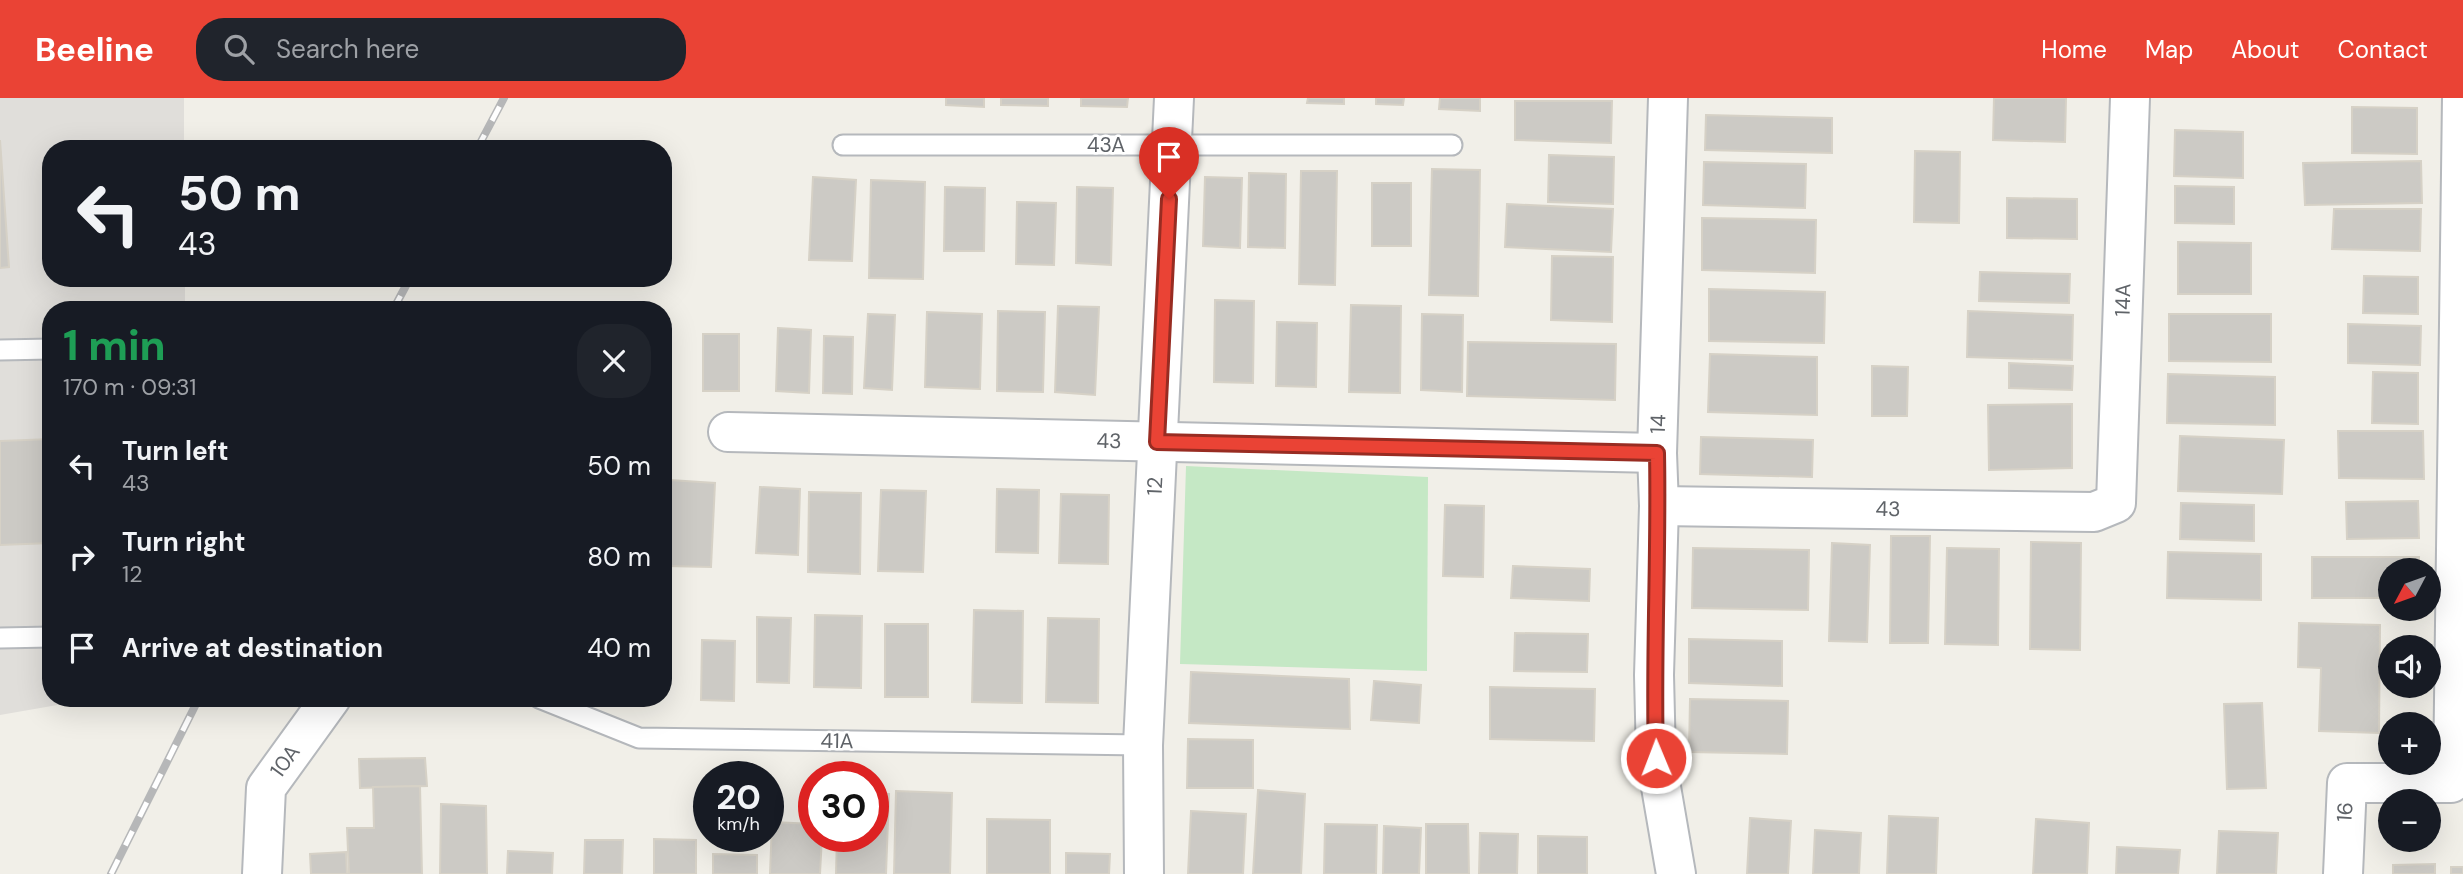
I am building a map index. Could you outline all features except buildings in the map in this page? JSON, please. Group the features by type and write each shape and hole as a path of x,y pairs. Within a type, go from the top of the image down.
{"street":[{"name":"12","path":"1144,874 1143,745 1174,98"},
{"name":"14","path":"1668,98 1657,453 1659,506 1654,675 1656,758 1676,874"},
{"name":"14A","path":"2116,503 2130,98"},
{"name":"16","path":"2343,874 2347,783 2451,783 2459,595 2462,98"},
{"name":"43","path":"728,432 1657,453"},
{"name":"43","path":"1659,506 2094,512 2116,503"},
{"name":"10A","path":"262,874 266,788 324,707"}],"lane":[{"name":"43A","path":"843,145 1452,145"},
{"path":"0,350 42,349"},
{"path":"0,638 42,637"},
{"name":"41A","path":"562,707 639,738 1143,745"}],"shaded area":[{"path":"0,98 184,98 184,140 42,140 42,287 185,287 185,301 42,301 42,707 46,707 0,715"}],"green space":[{"path":"1186,466 1428,477 1427,671 1180,664"}],"railway":[{"path":"482,140 504,98"},
{"path":"398,301 405,287"},
{"path":"111,874 194,707"}],"route":[{"path":"1169,199 1157,442 1657,453 1659,506 1654,675 1656,758"}]}
